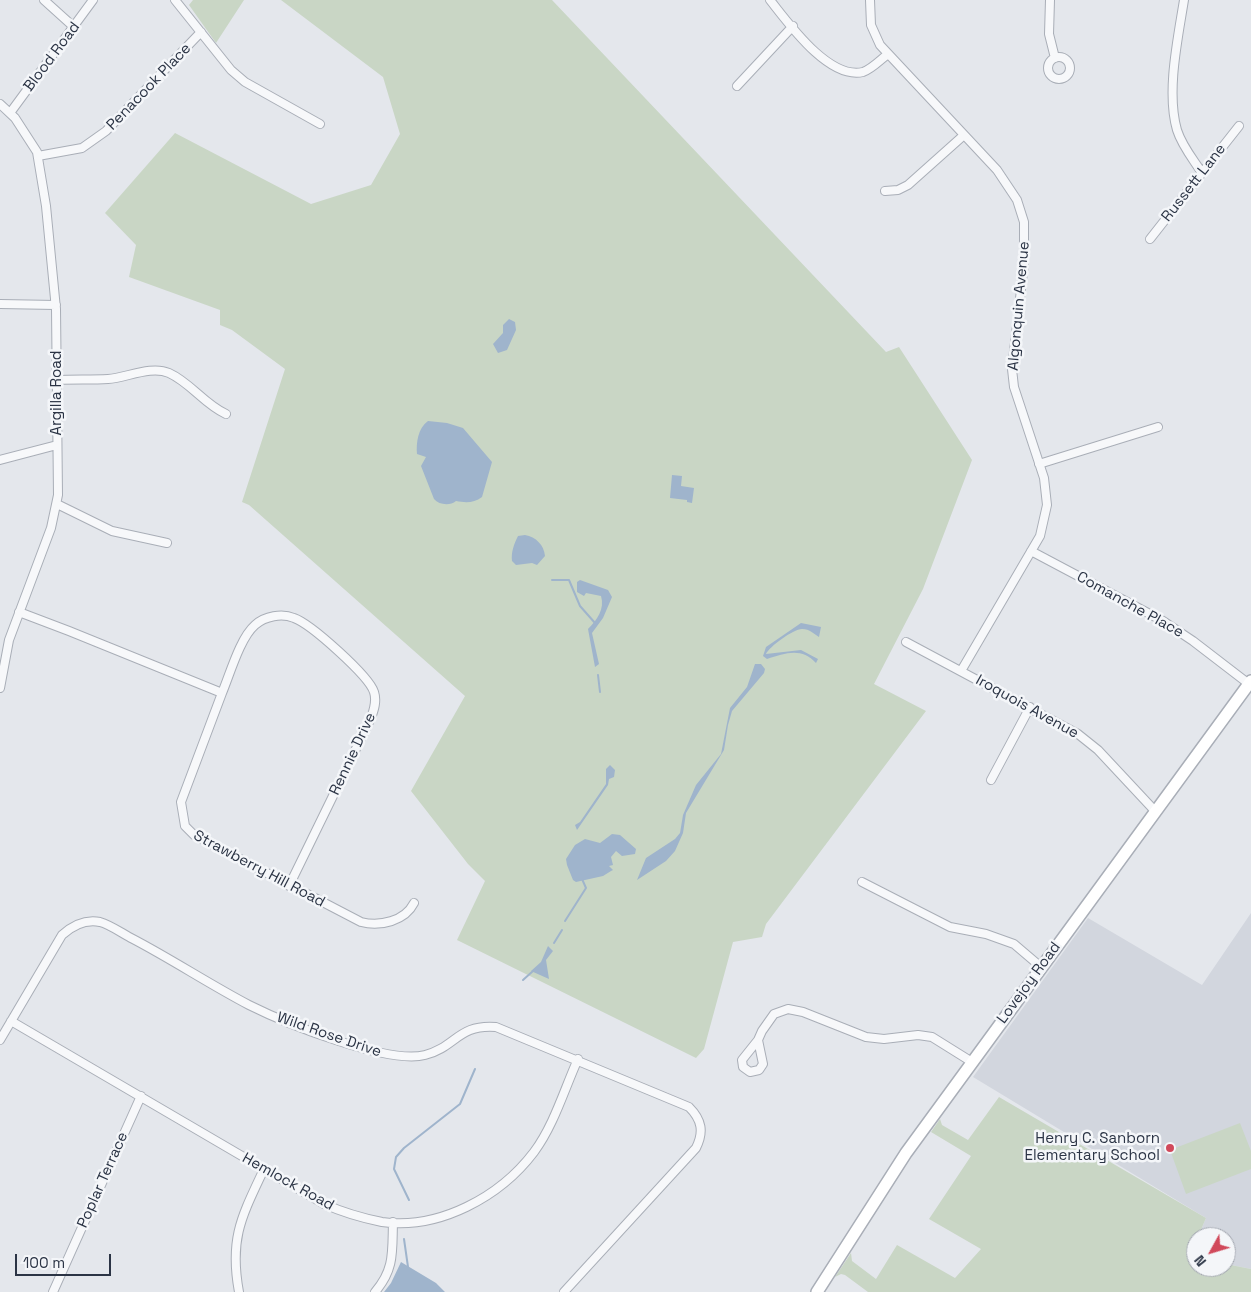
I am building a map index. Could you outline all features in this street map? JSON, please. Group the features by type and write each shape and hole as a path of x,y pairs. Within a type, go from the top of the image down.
{"main road":[{"name":"Lovejoy Road","path":"817,1292 906,1153 1250,683"}],"street":[{"path":"44,0 75,28"},
{"name":"Blood Road","path":"10,113 94,0"},
{"path":"175,0 231,70 245,82 320,124"},
{"path":"770,0 822,58 840,70 865,71 888,54"},
{"name":"Algonquin Avenue","path":"870,0 871,25 880,45 1009,185 1017,200 1024,222 1024,263 1012,369 1014,387 1044,478 1047,505 1040,536 961,671"},
{"path":"1050,0 1049,34 1055,58"},
{"path":"1184,0 1173,89 1174,113 1184,145 1202,174"},
{"path":"737,86 793,26"},
{"name":"Penacook Place","path":"38,156 82,148 106,131 201,32"},
{"name":"Argilla Road","path":"0,104 22,126 38,156 52,257 56,305 57,380 57,504 51,528 7,646 0,688"},
{"name":"Russett Lane","path":"1150,239 1239,126"},
{"path":"885,191 898,190 908,185 964,135"},
{"path":"0,304 56,305"},
{"path":"57,380 108,379 157,371 168,372 194,390 207,404 226,414"},
{"path":"1039,464 1158,426"},
{"path":"0,460 57,445"},
{"path":"57,504 112,531 167,543"},
{"name":"Comanche Place","path":"1031,551 1163,621 1250,683"},
{"path":"19,612 222,693"},
{"name":"Rennie Drive","path":"222,693 250,629 266,618 282,616 296,618 321,637 364,675 374,694 375,701 372,718 289,886"},
{"name":"Iroquois Avenue","path":"906,642 1064,724 1088,741 1155,811"},
{"name":"Strawberry Hill Road","path":"222,693 181,802 182,820 188,831 351,918 373,924 385,923 405,914 414,903"},
{"path":"991,780 1030,707"},
{"path":"862,882 950,926 986,934 1014,944 1041,967"},
{"name":"Wild Rose Drive","path":"0,1040 62,935 70,927 100,922 156,951 250,1006 377,1054 405,1057 423,1056 440,1049 470,1029 481,1026 496,1027 514,1032 682,1103 695,1113 701,1123 701,1131 696,1148 564,1292"},
{"path":"758,1040 770,1017 783,1010 793,1009 866,1037 884,1039 918,1035 932,1037 972,1062"},
{"name":"Hemlock Road","path":"11,1021 324,1204 341,1211 393,1222 430,1219 460,1210 499,1187 520,1169 543,1138 578,1059"},
{"name":"Poplar Terrace","path":"53,1292 140,1096"},
{"path":"239,1292 234,1254 238,1227 264,1169"},
{"path":"375,1292 390,1272 393,1222"}],"shaded area":[{"name":"Henry C. Sanborn Elementary School","path":"1251,913 1251,1269 1236,1266 1236,1227 1202,1227 1206,1218 973,1077 1088,918 1202,985"}],"green space":[{"path":"193,0 244,0 216,43 189,5"},
{"path":"281,0 552,0 886,352 899,347 972,460 923,589 874,684 926,711 766,924 762,937 733,942 704,1049 696,1058 457,940 485,881 468,864 411,791 465,696 249,505 242,502 285,369 232,330 220,325 220,310 129,277 136,245 105,213 175,133 311,204 371,185 400,134 383,77"},
{"path":"999,1097 1206,1218 1202,1227 1186,1227 1186,1277 1236,1277 1236,1266 1251,1269 1251,1292 868,1292 845,1275 841,1274 835,1277 851,1253 852,1261 876,1279 897,1245 955,1278 981,1249 929,1219 971,1156 931,1132 940,1119 942,1125 968,1140"},
{"path":"1240,1123 1251,1151 1251,1169 1186,1194 1170,1150"}],"water":[{"path":"509,319 515,322 516,330 507,350 498,353 493,344 503,333 503,325"},
{"path":"428,421 447,423 463,428 492,462 482,497 473,501 456,501 448,504 439,503 434,499 421,466 426,457 417,454 418,436"},
{"path":"672,475 682,476 681,486 694,488 692,503 687,502 687,500 670,498"},
{"path":"525,535 536,540 543,548 545,556 537,565 532,563 516,565 512,561 513,548 518,536"},
{"path":"580,580 608,590 612,597 603,618 592,633 599,664 595,667 588,629 601,610 602,601 601,596 586,593 584,596 577,592 577,582"},
{"path":"801,623 821,627 819,637 807,630 798,630 782,639 766,654 801,650 818,659 816,663 811,658 799,653 787,653 767,659 763,656 766,647"},
{"path":"755,664 761,664 765,669 764,673 732,711 724,750 686,813 683,833 675,851 666,861 637,880 646,858 675,839 680,833 683,815 696,785 721,754 730,708 747,687"},
{"path":"610,765 615,770 614,777 609,779 608,785 577,830 575,825 580,822 606,784 606,769"},
{"path":"612,834 620,835 636,849 635,854 622,856 616,851 611,857 613,865 609,866 613,870 603,876 576,882 573,880 566,859 575,845 585,839 600,843"},
{"path":"548,946 553,951 546,960 549,979 531,971 541,962"},
{"path":"401,1262 436,1283 445,1292 384,1292 391,1283"}],"waterway":[{"path":"552,580 569,580 580,606 595,623"},
{"path":"598,675 600,692"},
{"path":"565,921 586,888 582,879"},
{"path":"554,943 562,930"},
{"path":"523,980 533,971"},
{"path":"409,1200 394,1169 396,1157 404,1148 460,1104 475,1069"},
{"path":"404,1239 408,1267"}],"place":[{"name":"Henry C. Sanborn Elementary School","path":"1170,1148"}]}
